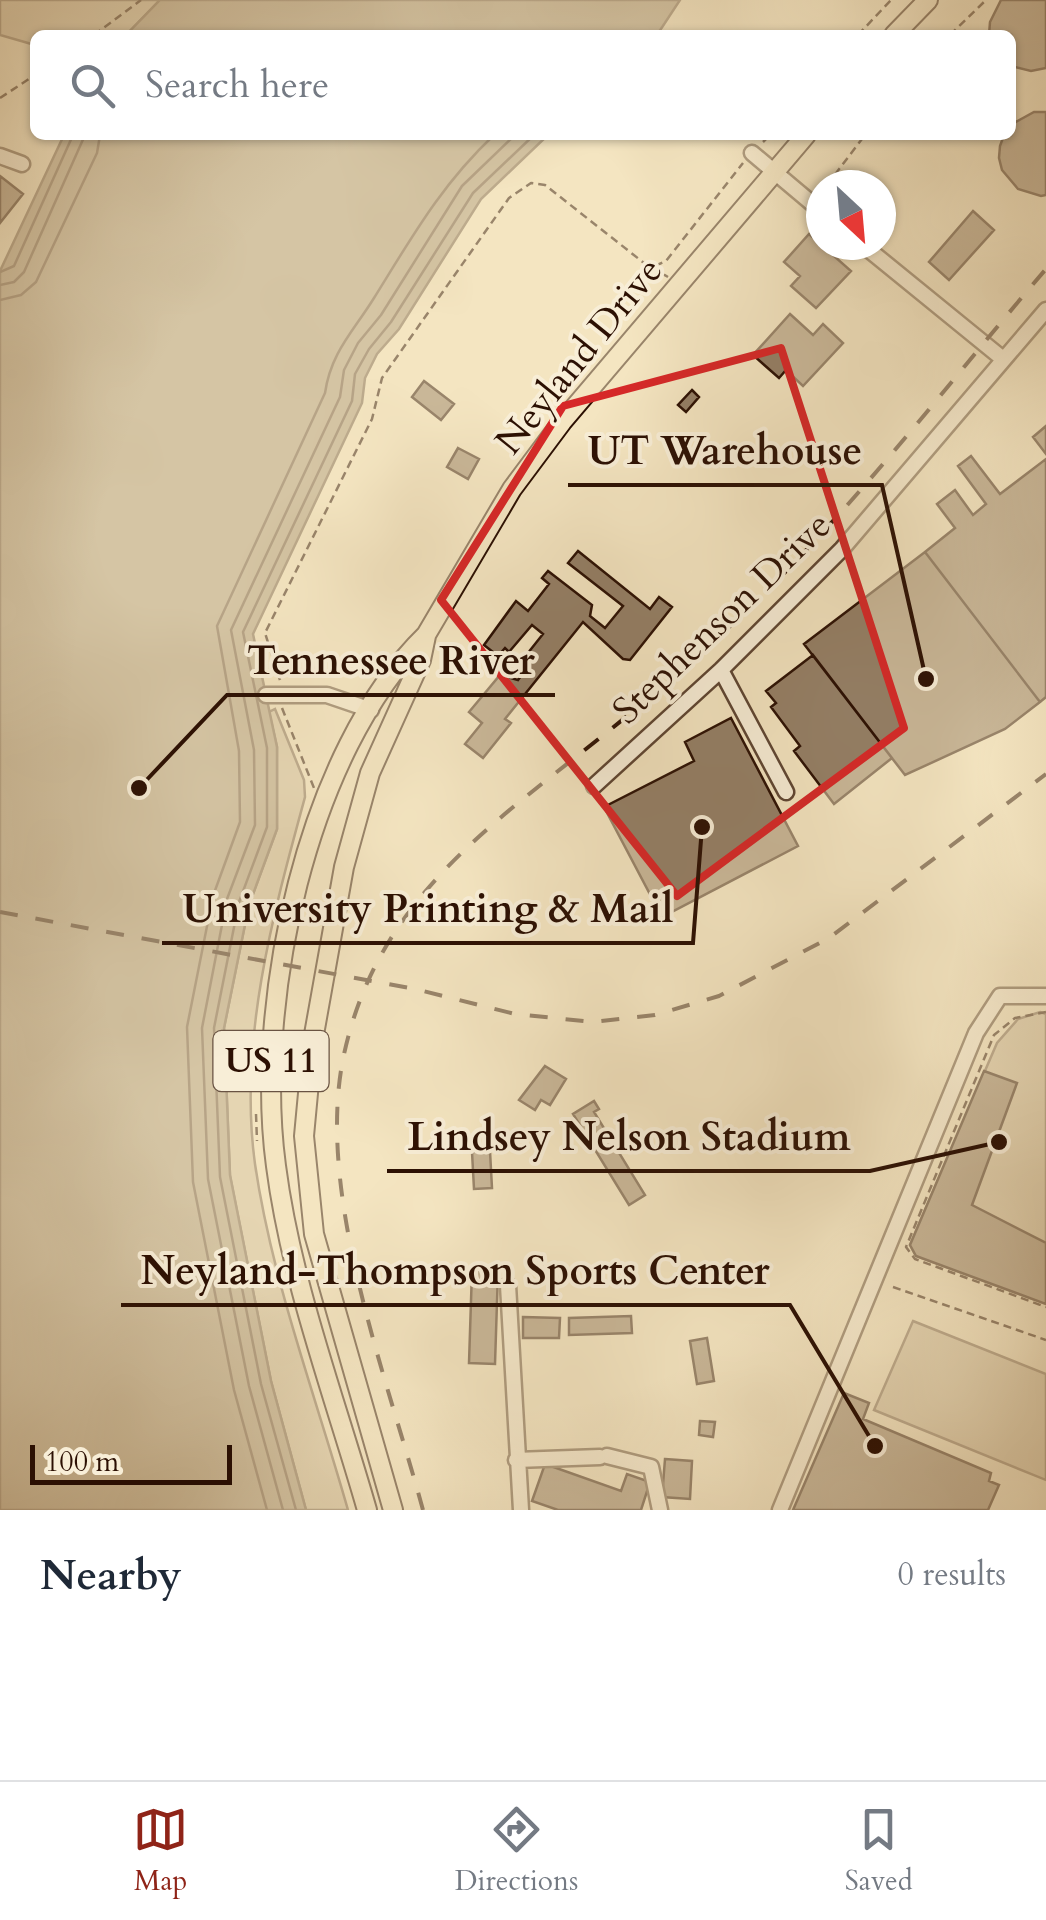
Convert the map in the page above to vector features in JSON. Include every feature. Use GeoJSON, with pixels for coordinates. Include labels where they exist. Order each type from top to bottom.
{"type":"FeatureCollection","features":[{"type":"Feature","properties":{"kind":"main road"},"geometry":{"type":"LineString","coordinates":[[899,30],[928,0]]}},
{"type":"Feature","properties":{"kind":"main road","name":"Neyland Drive"},"geometry":{"type":"LineString","coordinates":[[367,1510],[284,1212],[269,1102],[274,1016],[295,897],[334,774],[409,652],[426,636],[512,488],[562,422],[802,140]]}},
{"type":"Feature","properties":{"kind":"main road","name":"Neyland Drive"},"geometry":{"type":"LineString","coordinates":[[393,1510],[314,1234],[304,1136],[311,1054],[344,866],[370,773],[421,660],[426,636]]}},
{"type":"Feature","properties":{"kind":"street"},"geometry":{"type":"LineString","coordinates":[[752,153],[806,198]]}},
{"type":"Feature","properties":{"kind":"street"},"geometry":{"type":"LineString","coordinates":[[0,156],[22,164]]}},
{"type":"Feature","properties":{"kind":"street"},"geometry":{"type":"LineString","coordinates":[[882,260],[1003,359]]}},
{"type":"Feature","properties":{"kind":"street","name":"Stephenson Drive"},"geometry":{"type":"LineString","coordinates":[[594,786],[721,670],[892,494],[1046,310]]}},
{"type":"Feature","properties":{"kind":"street"},"geometry":{"type":"LineString","coordinates":[[721,670],[786,792]]}},
{"type":"Feature","properties":{"kind":"street"},"geometry":{"type":"LineString","coordinates":[[266,694],[327,695],[371,710]]}},
{"type":"Feature","properties":{"kind":"street"},"geometry":{"type":"LineString","coordinates":[[780,1510],[976,1033],[1000,996],[1046,996]]}},
{"type":"Feature","properties":{"kind":"street"},"geometry":{"type":"LineString","coordinates":[[508,1285],[521,1510]]}},
{"type":"Feature","properties":{"kind":"street"},"geometry":{"type":"LineString","coordinates":[[516,1460],[604,1457],[651,1468],[660,1510]]}},
{"type":"Feature","properties":{"kind":"path"},"geometry":{"type":"LineString","coordinates":[[101,30],[141,0]]}},
{"type":"Feature","properties":{"kind":"path"},"geometry":{"type":"LineString","coordinates":[[863,30],[891,0]]}},
{"type":"Feature","properties":{"kind":"path"},"geometry":{"type":"LineString","coordinates":[[955,30],[986,0]]}},
{"type":"Feature","properties":{"kind":"path"},"geometry":{"type":"LineString","coordinates":[[0,98],[30,78]]}},
{"type":"Feature","properties":{"kind":"path"},"geometry":{"type":"LineString","coordinates":[[654,267],[666,260],[720,186],[765,140]]}},
{"type":"Feature","properties":{"kind":"path"},"geometry":{"type":"LineString","coordinates":[[838,170],[860,140]]}},
{"type":"Feature","properties":{"kind":"path"},"geometry":{"type":"LineString","coordinates":[[1046,1012],[1015,1018],[994,1035],[906,1247],[916,1259],[1046,1307]]}},
{"type":"Feature","properties":{"kind":"path"},"geometry":{"type":"LineString","coordinates":[[894,1287],[1046,1340]]}},
{"type":"Feature","properties":{"kind":"highlighted area"},"geometry":{"type":"Polygon","coordinates":[[[781,348],[904,728],[677,896],[441,600],[563,406],[781,348]]]}},
{"type":"Feature","properties":{"kind":"shaded area"},"geometry":{"type":"Polygon","coordinates":[[[0,0],[160,0],[131,30],[30,30],[30,44],[0,35],[0,0]]]}},
{"type":"Feature","properties":{"kind":"shaded area"},"geometry":{"type":"Polygon","coordinates":[[[275,709],[304,780],[305,797],[281,886],[255,1025],[251,1118],[255,1164],[283,1295],[348,1510],[306,1510],[271,1381],[230,1176],[224,1028],[249,905],[277,829],[277,747],[269,712],[275,709]]]}},
{"type":"Feature","properties":{"kind":"shaded area"},"geometry":{"type":"Polygon","coordinates":[[[1040,1012],[1046,1014],[1046,1304],[916,1256],[910,1245],[997,1043],[1018,1019],[1040,1012]]]}},
{"type":"Feature","properties":{"kind":"shaded area"},"geometry":{"type":"Polygon","coordinates":[[[913,1321],[1046,1374],[1046,1480],[874,1410],[913,1321]]]}},
{"type":"Feature","properties":{"kind":"water"},"geometry":{"type":"Polygon","coordinates":[[[160,0],[680,0],[660,30],[131,30],[160,0]]]}},
{"type":"Feature","properties":{"kind":"water"},"geometry":{"type":"Polygon","coordinates":[[[62,140],[543,140],[481,199],[399,329],[377,354],[365,378],[362,403],[253,634],[277,747],[277,829],[249,905],[224,1028],[230,1175],[271,1381],[306,1510],[0,1510],[0,271],[62,140]]]}},
{"type":"Feature","properties":{"kind":"building"},"geometry":{"type":"Polygon","coordinates":[[[1001,0],[1046,0],[1046,68],[1031,71],[1016,67],[1016,30],[989,30],[1001,0]]]}},
{"type":"Feature","properties":{"kind":"building"},"geometry":{"type":"Polygon","coordinates":[[[1034,112],[1046,112],[1046,195],[1018,189],[1002,170],[1000,146],[1002,140],[1016,140],[1016,122],[1034,112]]]}},
{"type":"Feature","properties":{"kind":"building"},"geometry":{"type":"Polygon","coordinates":[[[0,176],[23,194],[0,223],[0,176]]]}},
{"type":"Feature","properties":{"kind":"building"},"geometry":{"type":"Polygon","coordinates":[[[973,211],[994,230],[949,280],[929,262],[973,211]]]}},
{"type":"Feature","properties":{"kind":"building"},"geometry":{"type":"Polygon","coordinates":[[[806,237],[806,260],[839,260],[851,271],[816,308],[791,286],[800,276],[784,262],[806,237]]]}},
{"type":"Feature","properties":{"kind":"building"},"geometry":{"type":"Polygon","coordinates":[[[790,314],[813,335],[823,324],[843,343],[803,386],[786,370],[779,378],[753,355],[790,314]]]}},
{"type":"Feature","properties":{"kind":"building"},"geometry":{"type":"Polygon","coordinates":[[[424,381],[454,404],[441,420],[412,397],[424,381]]]}},
{"type":"Feature","properties":{"kind":"building"},"geometry":{"type":"Polygon","coordinates":[[[692,390],[699,397],[686,412],[678,405],[692,390]]]}},
{"type":"Feature","properties":{"kind":"building"},"geometry":{"type":"Polygon","coordinates":[[[1046,426],[1046,454],[1033,437],[1046,426]]]}},
{"type":"Feature","properties":{"kind":"building"},"geometry":{"type":"Polygon","coordinates":[[[458,448],[479,459],[468,479],[447,467],[458,448]]]}},
{"type":"Feature","properties":{"kind":"building"},"geometry":{"type":"Polygon","coordinates":[[[971,456],[1000,494],[1046,459],[1046,697],[1040,702],[925,552],[955,528],[937,504],[955,490],[973,515],[986,504],[958,466],[971,456]]]}},
{"type":"Feature","properties":{"kind":"building"},"geometry":{"type":"Polygon","coordinates":[[[578,551],[650,609],[659,597],[672,607],[630,660],[623,659],[583,622],[505,719],[511,723],[483,758],[465,744],[482,723],[469,712],[500,675],[518,680],[523,673],[516,668],[543,634],[532,625],[509,652],[505,648],[498,656],[484,645],[516,601],[528,611],[549,584],[542,578],[548,571],[592,605],[590,616],[605,628],[623,606],[568,563],[578,551]]]}},
{"type":"Feature","properties":{"kind":"building"},"geometry":{"type":"Polygon","coordinates":[[[925,552],[1040,702],[1005,729],[905,775],[804,644],[925,552]]]}},
{"type":"Feature","properties":{"kind":"building"},"geometry":{"type":"Polygon","coordinates":[[[813,655],[892,758],[834,804],[794,751],[800,746],[771,707],[776,703],[766,691],[813,655]]]}},
{"type":"Feature","properties":{"kind":"building"},"geometry":{"type":"Polygon","coordinates":[[[731,718],[798,846],[662,917],[604,807],[694,761],[685,742],[731,718]]]}},
{"type":"Feature","properties":{"kind":"building"},"geometry":{"type":"Polygon","coordinates":[[[545,1066],[566,1079],[550,1105],[541,1100],[535,1110],[519,1100],[545,1066]]]}},
{"type":"Feature","properties":{"kind":"building"},"geometry":{"type":"Polygon","coordinates":[[[984,1071],[1017,1083],[972,1205],[1046,1243],[1046,1304],[916,1256],[910,1245],[984,1071]]]}},
{"type":"Feature","properties":{"kind":"building"},"geometry":{"type":"Polygon","coordinates":[[[594,1101],[599,1109],[594,1112],[645,1195],[629,1205],[573,1114],[594,1101]]]}},
{"type":"Feature","properties":{"kind":"building"},"geometry":{"type":"Polygon","coordinates":[[[490,1151],[492,1188],[474,1189],[472,1152],[490,1151]]]}},
{"type":"Feature","properties":{"kind":"building"},"geometry":{"type":"Polygon","coordinates":[[[472,1270],[498,1271],[495,1364],[469,1363],[472,1270]]]}},
{"type":"Feature","properties":{"kind":"building"},"geometry":{"type":"Polygon","coordinates":[[[631,1316],[632,1333],[569,1335],[569,1318],[631,1316]]]}},
{"type":"Feature","properties":{"kind":"building"},"geometry":{"type":"Polygon","coordinates":[[[523,1317],[560,1318],[559,1338],[523,1338],[523,1317]]]}},
{"type":"Feature","properties":{"kind":"building"},"geometry":{"type":"Polygon","coordinates":[[[707,1338],[714,1381],[697,1384],[690,1341],[707,1338]]]}},
{"type":"Feature","properties":{"kind":"building"},"geometry":{"type":"Polygon","coordinates":[[[844,1393],[869,1403],[863,1419],[991,1473],[989,1481],[999,1485],[988,1510],[793,1510],[844,1393]]]}},
{"type":"Feature","properties":{"kind":"building"},"geometry":{"type":"Polygon","coordinates":[[[700,1421],[715,1422],[713,1437],[699,1435],[700,1421]]]}},
{"type":"Feature","properties":{"kind":"building"},"geometry":{"type":"Polygon","coordinates":[[[665,1459],[692,1461],[690,1499],[662,1497],[665,1459]]]}},
{"type":"Feature","properties":{"kind":"building"},"geometry":{"type":"Polygon","coordinates":[[[545,1464],[621,1491],[627,1474],[650,1482],[641,1510],[558,1510],[532,1501],[545,1464]]]}},
{"type":"Feature","properties":{"kind":"railway"},"geometry":{"type":"LineString","coordinates":[[423,1510],[359,1286],[339,1169],[337,1112],[343,1059],[359,1004],[381,956],[408,913],[477,838],[678,673],[791,566],[1046,269]]}},
{"type":"Feature","properties":{"kind":"railway"},"geometry":{"type":"LineString","coordinates":[[0,912],[415,989],[515,1014],[593,1022],[655,1015],[719,996],[829,938],[1046,774]]}},
{"type":"Feature","properties":{"kind":"place","name":"UT Warehouse"},"geometry":{"type":"Point","coordinates":[926,679]}},
{"type":"Feature","properties":{"kind":"place","name":"Tennessee River"},"geometry":{"type":"Point","coordinates":[139,788]}},
{"type":"Feature","properties":{"kind":"place","name":"University Printing & Mail"},"geometry":{"type":"Point","coordinates":[702,827]}},
{"type":"Feature","properties":{"kind":"place","name":"Lindsey Nelson Stadium"},"geometry":{"type":"Point","coordinates":[999,1142]}},
{"type":"Feature","properties":{"kind":"place","name":"Neyland-Thompson Sports Center"},"geometry":{"type":"Point","coordinates":[875,1446]}}]}
